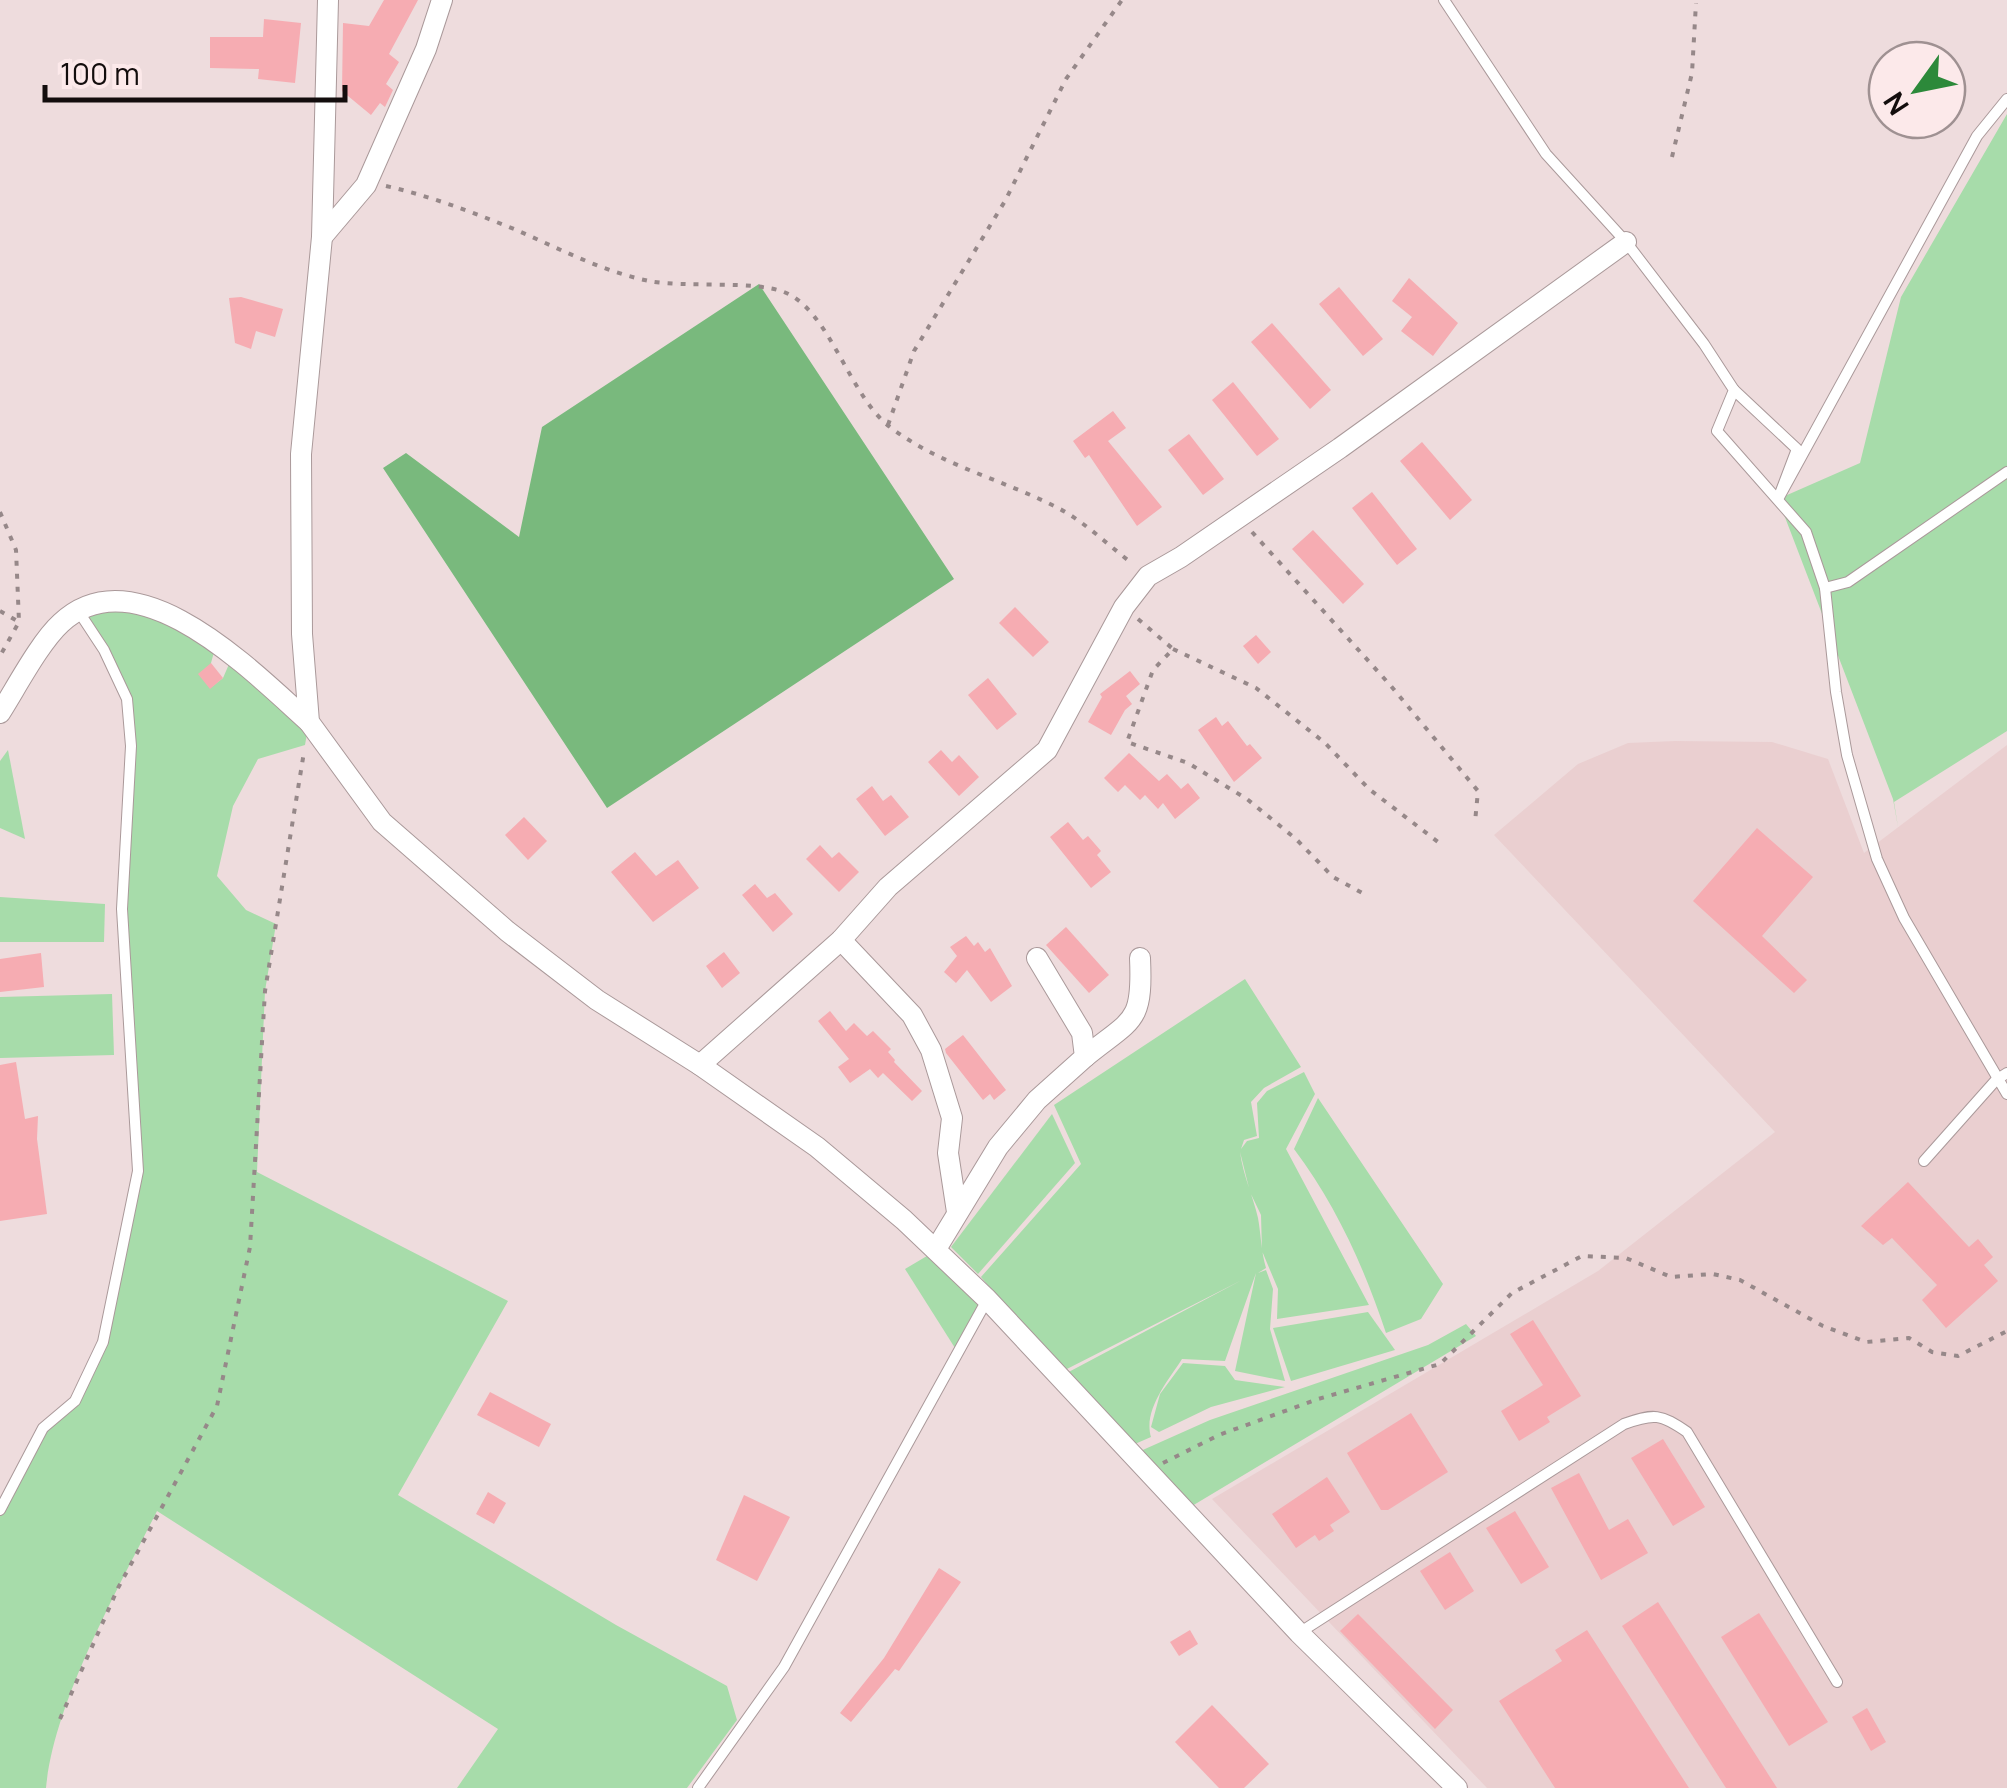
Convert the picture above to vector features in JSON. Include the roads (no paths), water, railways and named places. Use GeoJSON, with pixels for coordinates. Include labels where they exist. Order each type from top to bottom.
{"type":"FeatureCollection","features":[{"type":"Feature","properties":{"kind":"street"},"geometry":{"type":"LineString","coordinates":[[308,722],[302,634],[301,454],[322,237],[328,0]]}},
{"type":"Feature","properties":{"kind":"street"},"geometry":{"type":"LineString","coordinates":[[322,237],[366,185],[426,49],[442,0]]}},
{"type":"Feature","properties":{"kind":"street"},"geometry":{"type":"LineString","coordinates":[[700,1065],[840,940],[888,887],[1046,750],[1124,607],[1148,576],[1238,517],[1626,242]]}},
{"type":"Feature","properties":{"kind":"street"},"geometry":{"type":"LineString","coordinates":[[0,712],[60,623],[96,601],[124,601],[152,609],[217,641],[308,722],[382,822],[507,930],[597,1000],[700,1065],[817,1148],[936,1250],[988,1299],[1298,1633],[1458,1788]]}},
{"type":"Feature","properties":{"kind":"street"},"geometry":{"type":"LineString","coordinates":[[840,940],[912,1015],[931,1050],[952,1118],[948,1153],[957,1212]]}},
{"type":"Feature","properties":{"kind":"street"},"geometry":{"type":"LineString","coordinates":[[1037,958],[1082,1032],[1086,1057]]}},
{"type":"Feature","properties":{"kind":"street"},"geometry":{"type":"LineString","coordinates":[[936,1250],[1008,1136],[1037,1100],[1130,1024],[1140,1006],[1140,958]]}},
{"type":"Feature","properties":{"kind":"lane"},"geometry":{"type":"LineString","coordinates":[[1444,0],[1546,154],[1626,242],[1734,390],[1797,449],[1778,499]]}},
{"type":"Feature","properties":{"kind":"lane"},"geometry":{"type":"LineString","coordinates":[[1778,499],[1977,136],[2007,99]]}},
{"type":"Feature","properties":{"kind":"lane"},"geometry":{"type":"LineString","coordinates":[[1734,390],[1718,432],[1806,532],[1825,588],[1836,692],[1848,754],[1877,858],[1904,918],[2002,1077],[2007,1094]]}},
{"type":"Feature","properties":{"kind":"lane"},"geometry":{"type":"LineString","coordinates":[[1825,588],[1848,582],[2007,472]]}},
{"type":"Feature","properties":{"kind":"lane"},"geometry":{"type":"LineString","coordinates":[[0,1510],[43,1428],[75,1401],[102,1342],[138,1171],[122,909],[131,746],[127,700],[104,650],[79,612]]}},
{"type":"Feature","properties":{"kind":"lane"},"geometry":{"type":"LineString","coordinates":[[1924,1161],[2002,1077]]}},
{"type":"Feature","properties":{"kind":"lane"},"geometry":{"type":"LineString","coordinates":[[698,1788],[784,1667],[988,1299]]}},
{"type":"Feature","properties":{"kind":"lane"},"geometry":{"type":"LineString","coordinates":[[1298,1633],[1624,1424],[1646,1416],[1665,1416],[1687,1432],[1837,1682]]}}]}
